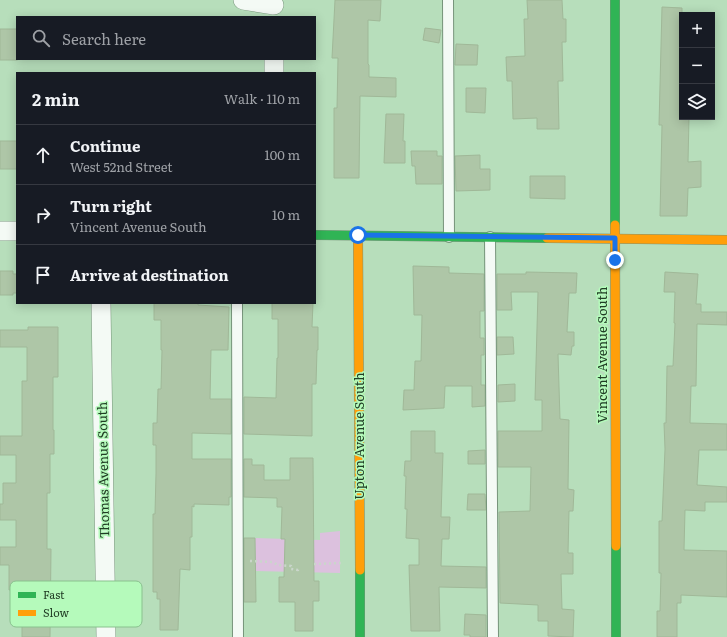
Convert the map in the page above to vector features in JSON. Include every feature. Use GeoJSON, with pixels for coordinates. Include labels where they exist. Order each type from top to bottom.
{"type":"FeatureCollection","features":[{"type":"Feature","properties":{"kind":"street"},"geometry":{"type":"LineString","coordinates":[[243,0],[274,7]]}},
{"type":"Feature","properties":{"kind":"street","name":"Vincent Avenue South"},"geometry":{"type":"LineString","coordinates":[[615,0],[616,637]]}},
{"type":"Feature","properties":{"kind":"street"},"geometry":{"type":"LineString","coordinates":[[274,60],[274,72]]}},
{"type":"Feature","properties":{"kind":"street"},"geometry":{"type":"LineString","coordinates":[[0,231],[16,231]]}},
{"type":"Feature","properties":{"kind":"street"},"geometry":{"type":"LineString","coordinates":[[316,235],[727,240]]}},
{"type":"Feature","properties":{"kind":"street","name":"Upton Avenue South"},"geometry":{"type":"LineString","coordinates":[[358,235],[360,637]]}},
{"type":"Feature","properties":{"kind":"street","name":"Thomas Avenue South"},"geometry":{"type":"LineString","coordinates":[[101,304],[105,581]]}},
{"type":"Feature","properties":{"kind":"street","name":"Thomas Avenue South"},"geometry":{"type":"LineString","coordinates":[[106,627],[106,637]]}},
{"type":"Feature","properties":{"kind":"lane"},"geometry":{"type":"LineString","coordinates":[[448,0],[449,236]]}},
{"type":"Feature","properties":{"kind":"lane"},"geometry":{"type":"LineString","coordinates":[[490,237],[493,637]]}},
{"type":"Feature","properties":{"kind":"lane"},"geometry":{"type":"LineString","coordinates":[[237,304],[238,637]]}},
{"type":"Feature","properties":{"kind":"path"},"geometry":{"type":"LineString","coordinates":[[238,561],[272,562],[278,566],[291,566],[291,569],[298,570],[298,568]]}},
{"type":"Feature","properties":{"kind":"path"},"geometry":{"type":"LineString","coordinates":[[314,564],[341,563]]}},
{"type":"Feature","properties":{"kind":"shaded area"},"geometry":{"type":"Polygon","coordinates":[[[340,531],[340,573],[255,571],[255,538],[320,540],[320,533],[340,531]]]}},
{"type":"Feature","properties":{"kind":"building"},"geometry":{"type":"Polygon","coordinates":[[[335,0],[381,0],[380,21],[368,20],[369,77],[396,78],[396,97],[360,96],[359,178],[334,178],[334,108],[337,108],[338,58],[332,58],[335,0]]]}},
{"type":"Feature","properties":{"kind":"building"},"geometry":{"type":"Polygon","coordinates":[[[527,0],[562,0],[563,19],[566,19],[566,42],[562,42],[563,81],[558,81],[559,129],[537,129],[537,118],[513,119],[512,81],[507,81],[506,57],[525,56],[524,19],[528,19],[527,0]]]}},
{"type":"Feature","properties":{"kind":"building"},"geometry":{"type":"Polygon","coordinates":[[[662,7],[682,8],[682,12],[679,12],[679,120],[689,120],[688,162],[701,161],[701,187],[688,188],[687,216],[660,216],[662,125],[659,125],[662,7]]]}},
{"type":"Feature","properties":{"kind":"building"},"geometry":{"type":"Polygon","coordinates":[[[425,28],[441,30],[439,43],[423,40],[425,28]]]}},
{"type":"Feature","properties":{"kind":"building"},"geometry":{"type":"Polygon","coordinates":[[[0,29],[16,29],[16,60],[0,60],[0,29]]]}},
{"type":"Feature","properties":{"kind":"building"},"geometry":{"type":"Polygon","coordinates":[[[456,44],[478,45],[477,65],[455,65],[456,44]]]}},
{"type":"Feature","properties":{"kind":"building"},"geometry":{"type":"Polygon","coordinates":[[[466,88],[486,88],[485,113],[466,112],[466,88]]]}},
{"type":"Feature","properties":{"kind":"building"},"geometry":{"type":"Polygon","coordinates":[[[386,114],[404,114],[403,141],[405,141],[405,163],[384,163],[386,114]]]}},
{"type":"Feature","properties":{"kind":"building"},"geometry":{"type":"Polygon","coordinates":[[[0,141],[16,141],[16,169],[0,169],[0,141]]]}},
{"type":"Feature","properties":{"kind":"building"},"geometry":{"type":"Polygon","coordinates":[[[411,151],[437,151],[437,156],[442,156],[442,184],[416,184],[415,166],[412,166],[411,151]]]}},
{"type":"Feature","properties":{"kind":"building"},"geometry":{"type":"Polygon","coordinates":[[[480,155],[480,169],[490,169],[490,190],[456,191],[455,156],[480,155]]]}},
{"type":"Feature","properties":{"kind":"building"},"geometry":{"type":"Polygon","coordinates":[[[530,176],[565,176],[565,199],[530,198],[530,176]]]}},
{"type":"Feature","properties":{"kind":"building"},"geometry":{"type":"Polygon","coordinates":[[[413,266],[449,267],[449,273],[484,274],[484,311],[480,311],[480,338],[484,338],[484,355],[481,355],[481,385],[485,385],[485,406],[472,407],[472,386],[445,386],[444,408],[403,410],[404,390],[414,390],[415,361],[421,361],[422,315],[414,315],[413,266]]]}},
{"type":"Feature","properties":{"kind":"building"},"geometry":{"type":"Polygon","coordinates":[[[0,271],[13,271],[13,274],[16,274],[16,293],[13,293],[13,295],[0,295],[0,271]]]}},
{"type":"Feature","properties":{"kind":"building"},"geometry":{"type":"Polygon","coordinates":[[[526,272],[577,273],[576,293],[569,293],[567,332],[574,332],[574,346],[572,346],[571,355],[558,354],[560,419],[569,420],[568,489],[574,490],[573,511],[569,511],[568,553],[573,553],[573,574],[561,574],[562,609],[574,610],[573,637],[548,636],[548,621],[538,621],[538,605],[500,603],[499,512],[530,511],[531,467],[498,467],[498,431],[542,431],[542,400],[535,400],[538,292],[511,292],[512,310],[497,310],[497,274],[526,274],[526,272]]]}},
{"type":"Feature","properties":{"kind":"building"},"geometry":{"type":"Polygon","coordinates":[[[665,272],[698,274],[696,304],[701,304],[701,312],[727,312],[727,325],[697,324],[696,386],[691,386],[690,423],[727,424],[727,450],[699,450],[697,485],[727,487],[727,502],[705,502],[705,511],[685,510],[684,550],[727,551],[727,597],[681,595],[681,603],[677,603],[677,637],[657,637],[657,611],[660,611],[661,573],[659,573],[659,521],[662,521],[667,366],[673,366],[675,323],[675,292],[664,292],[665,272]]]}},
{"type":"Feature","properties":{"kind":"building"},"geometry":{"type":"Polygon","coordinates":[[[154,304],[198,304],[229,307],[228,350],[211,350],[210,399],[231,399],[231,434],[192,433],[192,459],[231,459],[231,497],[229,497],[229,505],[194,504],[194,507],[192,506],[190,570],[180,569],[178,630],[160,630],[160,599],[157,599],[157,592],[153,592],[153,514],[155,514],[156,445],[153,445],[153,423],[157,423],[158,389],[161,389],[162,350],[161,320],[154,320],[154,304]]]}},
{"type":"Feature","properties":{"kind":"building"},"geometry":{"type":"Polygon","coordinates":[[[272,304],[313,304],[312,327],[318,327],[318,350],[316,384],[312,384],[312,436],[244,434],[244,397],[276,398],[278,319],[272,319],[272,304]]]}},
{"type":"Feature","properties":{"kind":"building"},"geometry":{"type":"Polygon","coordinates":[[[28,327],[58,327],[58,377],[53,377],[54,454],[50,454],[50,493],[47,493],[47,549],[51,549],[51,581],[10,581],[9,590],[9,565],[0,565],[0,547],[16,547],[16,520],[0,520],[0,504],[3,504],[3,483],[16,483],[16,455],[0,455],[0,436],[22,436],[22,381],[27,381],[27,347],[0,347],[0,330],[28,330],[28,327]]]}},
{"type":"Feature","properties":{"kind":"building"},"geometry":{"type":"Polygon","coordinates":[[[497,337],[513,337],[514,354],[497,355],[497,337]]]}},
{"type":"Feature","properties":{"kind":"building"},"geometry":{"type":"Polygon","coordinates":[[[515,384],[515,401],[498,402],[498,385],[515,384]]]}},
{"type":"Feature","properties":{"kind":"building"},"geometry":{"type":"Polygon","coordinates":[[[411,431],[435,431],[435,453],[443,453],[441,517],[450,517],[449,539],[442,539],[441,566],[486,567],[486,588],[439,587],[440,631],[411,631],[409,565],[419,565],[419,539],[406,538],[406,476],[404,476],[405,461],[411,461],[411,431]]]}},
{"type":"Feature","properties":{"kind":"building"},"geometry":{"type":"Polygon","coordinates":[[[485,450],[485,464],[468,464],[468,451],[485,450]]]}},
{"type":"Feature","properties":{"kind":"building"},"geometry":{"type":"Polygon","coordinates":[[[290,458],[313,458],[314,581],[319,581],[319,601],[313,601],[313,631],[295,631],[295,602],[279,602],[279,577],[284,577],[285,539],[281,539],[282,507],[277,507],[277,498],[244,497],[244,459],[252,459],[252,465],[264,465],[264,480],[290,480],[290,458]]]}},
{"type":"Feature","properties":{"kind":"building"},"geometry":{"type":"Polygon","coordinates":[[[468,494],[485,494],[486,510],[467,510],[468,494]]]}},
{"type":"Feature","properties":{"kind":"building"},"geometry":{"type":"Polygon","coordinates":[[[244,538],[255,538],[256,602],[244,602],[244,538]]]}},
{"type":"Feature","properties":{"kind":"building"},"geometry":{"type":"Polygon","coordinates":[[[465,614],[486,615],[486,637],[470,637],[470,635],[464,635],[465,614]]]}},
{"type":"Feature","properties":{"kind":"building"},"geometry":{"type":"Polygon","coordinates":[[[22,627],[50,627],[50,637],[22,637],[22,627]]]}},
{"type":"Feature","properties":{"kind":"traffic: fast"},"geometry":{"type":"LineString","coordinates":[[615,0],[615,225]]}},
{"type":"Feature","properties":{"kind":"traffic: fast"},"geometry":{"type":"LineString","coordinates":[[316,235],[547,238]]}},
{"type":"Feature","properties":{"kind":"traffic: fast"},"geometry":{"type":"LineString","coordinates":[[616,546],[616,637]]}},
{"type":"Feature","properties":{"kind":"traffic: fast"},"geometry":{"type":"LineString","coordinates":[[360,570],[360,637]]}},
{"type":"Feature","properties":{"kind":"traffic: slow"},"geometry":{"type":"LineString","coordinates":[[615,225],[616,546]]}},
{"type":"Feature","properties":{"kind":"traffic: slow"},"geometry":{"type":"LineString","coordinates":[[358,235],[360,570]]}},
{"type":"Feature","properties":{"kind":"traffic: slow"},"geometry":{"type":"LineString","coordinates":[[547,238],[727,240]]}},
{"type":"Feature","properties":{"kind":"route"},"geometry":{"type":"LineString","coordinates":[[358,235],[615,238],[615,260]]}}]}
